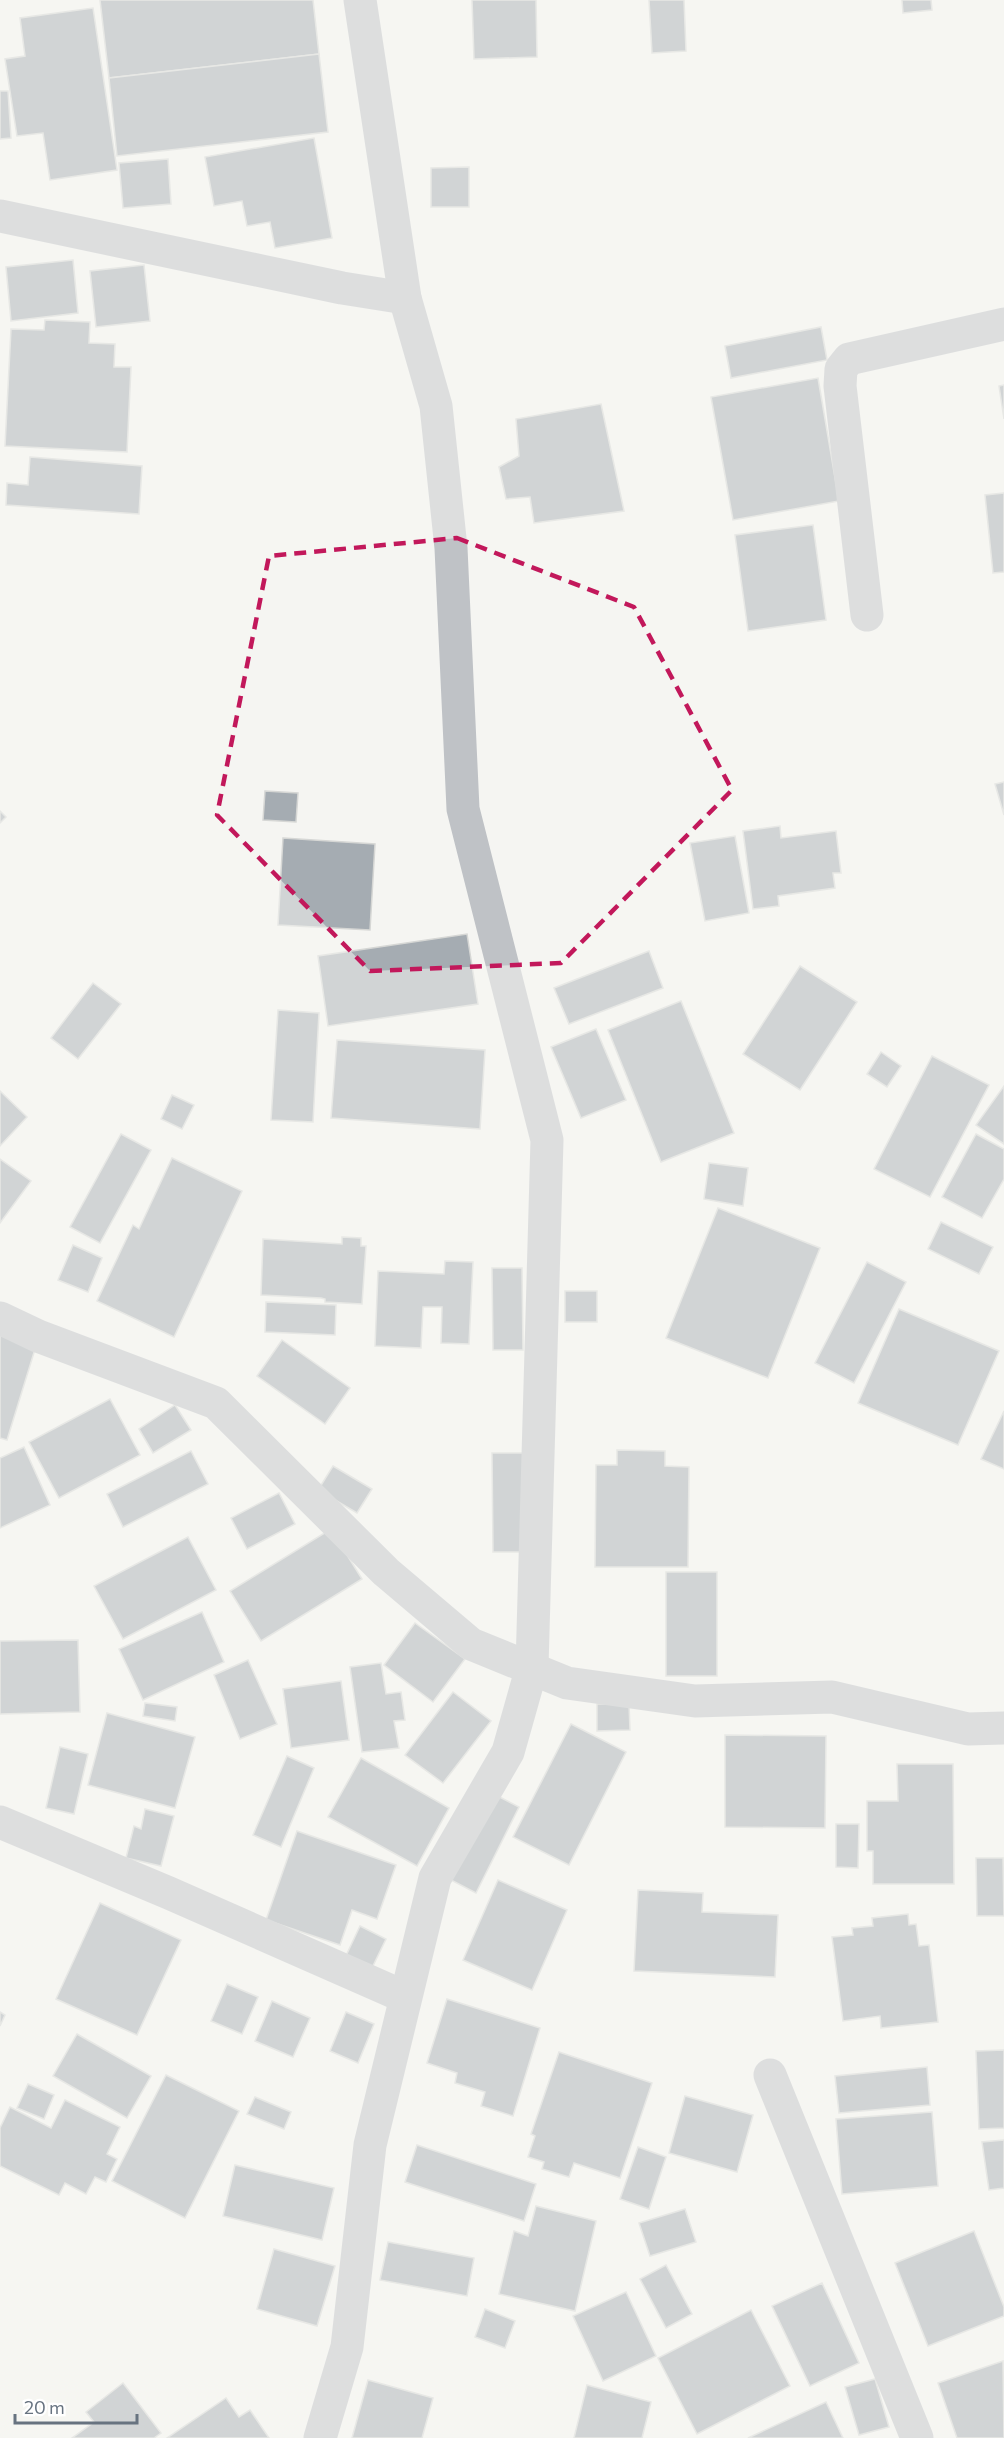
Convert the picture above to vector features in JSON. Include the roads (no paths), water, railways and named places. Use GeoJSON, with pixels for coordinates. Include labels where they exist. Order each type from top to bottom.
{"type":"FeatureCollection","features":[{"type":"Feature","properties":{"kind":"street"},"geometry":{"type":"LineString","coordinates":[[320,2438],[347,2347],[370,2145],[435,1878],[508,1752],[532,1667],[546,1140],[463,809],[451,548],[436,406],[405,298],[360,0]]}},
{"type":"Feature","properties":{"kind":"street"},"geometry":{"type":"LineString","coordinates":[[0,216],[342,288],[405,298]]}},
{"type":"Feature","properties":{"kind":"street"},"geometry":{"type":"LineString","coordinates":[[867,615],[840,386],[841,369],[849,358],[1004,324]]}},
{"type":"Feature","properties":{"kind":"street"},"geometry":{"type":"LineString","coordinates":[[0,1318],[38,1336],[216,1403],[386,1572],[471,1644],[567,1683],[695,1701],[832,1697],[968,1729],[1004,1728]]}},
{"type":"Feature","properties":{"kind":"street"},"geometry":{"type":"LineString","coordinates":[[0,1822],[170,1893],[405,1997]]}},
{"type":"Feature","properties":{"kind":"street"},"geometry":{"type":"LineString","coordinates":[[770,2075],[917,2438]]}}]}
